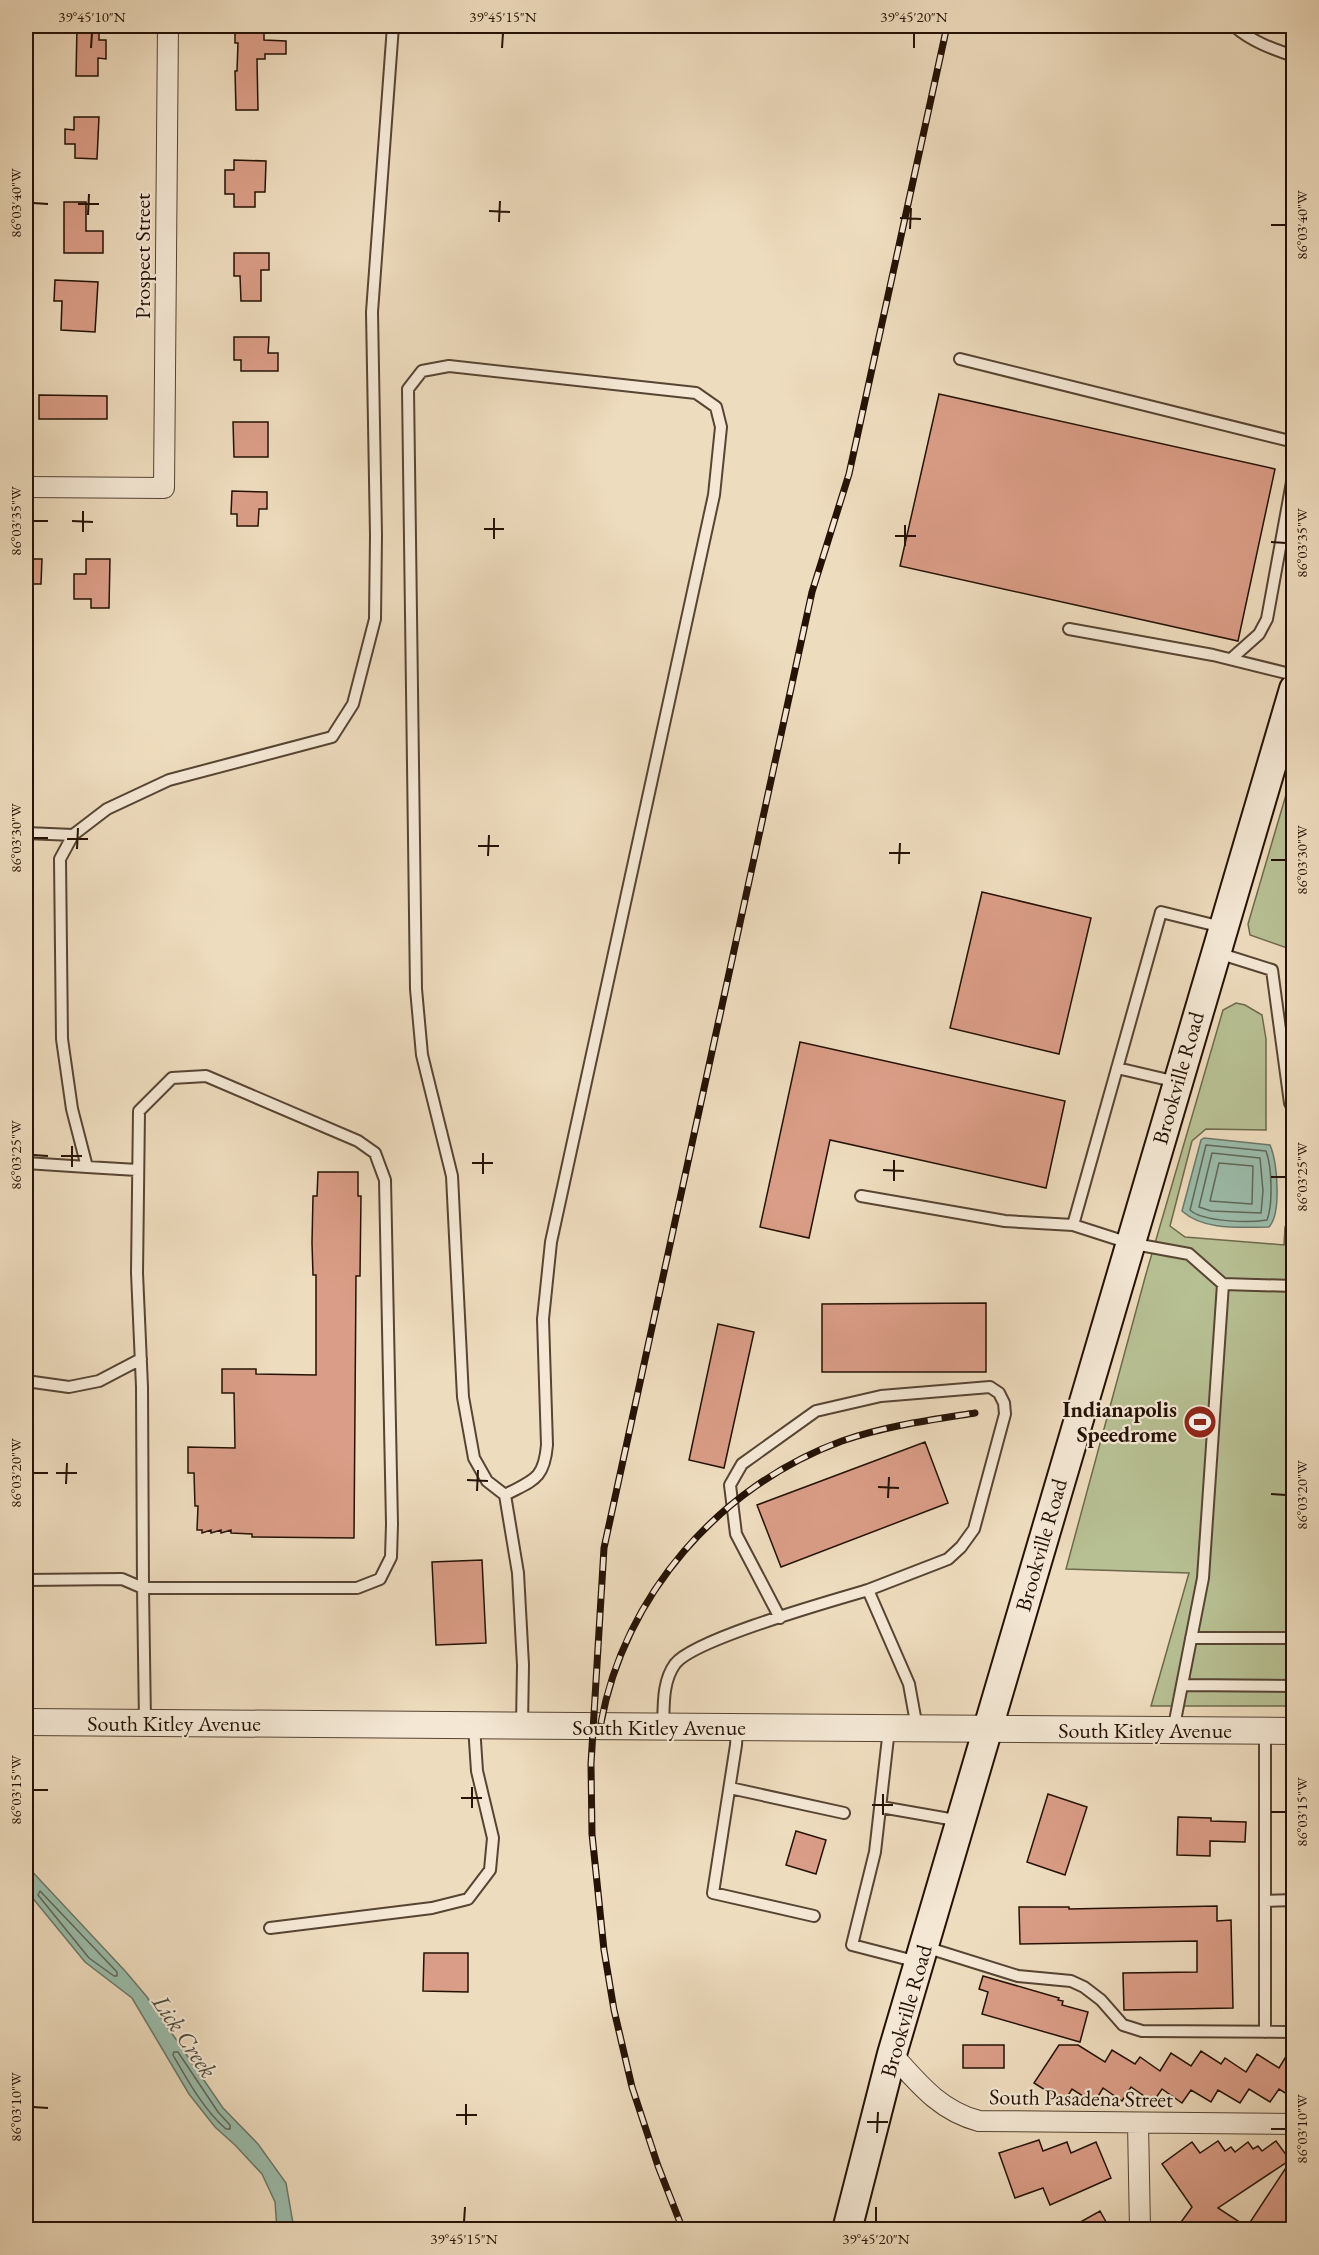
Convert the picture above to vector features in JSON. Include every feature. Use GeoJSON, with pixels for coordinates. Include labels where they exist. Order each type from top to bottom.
{"type":"FeatureCollection","features":[{"type":"Feature","properties":{"kind":"main road","name":"Brookville Road"},"geometry":{"type":"LineString","coordinates":[[847,2229],[892,2054],[1219,940],[1286,742],[1291,706]]}},
{"type":"Feature","properties":{"kind":"street","name":"Prospect Street"},"geometry":{"type":"LineString","coordinates":[[26,487],[164,488],[168,26]]}},
{"type":"Feature","properties":{"kind":"street","name":"South Kitley Avenue"},"geometry":{"type":"LineString","coordinates":[[26,1722],[1293,1731]]}},
{"type":"Feature","properties":{"kind":"street","name":"South Pasadena Street"},"geometry":{"type":"LineString","coordinates":[[892,2054],[936,2100],[960,2115],[986,2122],[1293,2124]]}},
{"type":"Feature","properties":{"kind":"street"},"geometry":{"type":"LineString","coordinates":[[1138,2123],[1140,2229]]}},
{"type":"Feature","properties":{"kind":"lane"},"geometry":{"type":"LineString","coordinates":[[87,1167],[72,1109],[61,1033],[60,859],[73,835],[107,809],[169,780],[332,737],[353,704],[375,619],[376,535],[372,312],[393,26]]}},
{"type":"Feature","properties":{"kind":"lane"},"geometry":{"type":"LineString","coordinates":[[1234,26],[1244,35],[1272,49],[1293,56]]}},
{"type":"Feature","properties":{"kind":"lane"},"geometry":{"type":"LineString","coordinates":[[960,359],[1293,442]]}},
{"type":"Feature","properties":{"kind":"lane"},"geometry":{"type":"LineString","coordinates":[[505,1495],[537,1478],[546,1462],[543,1319],[551,1242],[714,495],[722,427],[716,407],[696,393],[449,366],[422,370],[408,389],[416,989],[422,1055],[452,1176],[463,1397],[474,1458],[487,1481],[505,1495],[518,1573],[523,1665],[522,1726]]}},
{"type":"Feature","properties":{"kind":"lane"},"geometry":{"type":"LineString","coordinates":[[1231,659],[1259,634],[1267,619],[1293,471]]}},
{"type":"Feature","properties":{"kind":"lane"},"geometry":{"type":"LineString","coordinates":[[1069,629],[1231,659],[1293,675]]}},
{"type":"Feature","properties":{"kind":"lane"},"geometry":{"type":"LineString","coordinates":[[26,833],[73,835]]}},
{"type":"Feature","properties":{"kind":"lane"},"geometry":{"type":"LineString","coordinates":[[1072,1225],[1161,912],[1219,940],[1272,970],[1290,1103],[1293,1110]]}},
{"type":"Feature","properties":{"kind":"lane"},"geometry":{"type":"LineString","coordinates":[[1117,1068],[1177,1082]]}},
{"type":"Feature","properties":{"kind":"lane"},"geometry":{"type":"LineString","coordinates":[[26,1580],[122,1579],[143,1588],[357,1588],[380,1579],[391,1557],[392,1524],[385,1180],[375,1153],[358,1142],[206,1076],[172,1078],[139,1111],[136,1273],[141,1359],[143,1588],[145,1723]]}},
{"type":"Feature","properties":{"kind":"lane"},"geometry":{"type":"LineString","coordinates":[[26,1164],[137,1170]]}},
{"type":"Feature","properties":{"kind":"lane"},"geometry":{"type":"LineString","coordinates":[[861,1196],[1005,1221],[1072,1225],[1129,1243],[1189,1254],[1223,1284],[1293,1286]]}},
{"type":"Feature","properties":{"kind":"lane"},"geometry":{"type":"LineString","coordinates":[[1173,1731],[1203,1578],[1223,1284]]}},
{"type":"Feature","properties":{"kind":"lane"},"geometry":{"type":"LineString","coordinates":[[26,1380],[69,1387],[99,1381],[141,1359]]}},
{"type":"Feature","properties":{"kind":"lane"},"geometry":{"type":"LineString","coordinates":[[663,1727],[666,1684],[676,1663],[701,1646],[867,1590],[948,1559],[961,1547],[974,1528],[1005,1414],[1004,1403],[999,1394],[990,1387],[881,1396],[816,1411],[742,1464],[730,1485],[736,1534],[780,1618]]}},
{"type":"Feature","properties":{"kind":"lane"},"geometry":{"type":"LineString","coordinates":[[867,1590],[909,1684],[918,1729]]}},
{"type":"Feature","properties":{"kind":"lane"},"geometry":{"type":"LineString","coordinates":[[1191,1638],[1293,1638]]}},
{"type":"Feature","properties":{"kind":"lane"},"geometry":{"type":"LineString","coordinates":[[1182,1685],[1293,1686]]}},
{"type":"Feature","properties":{"kind":"lane"},"geometry":{"type":"LineString","coordinates":[[270,1928],[432,1908],[468,1899],[490,1870],[494,1838],[477,1772],[474,1725]]}},
{"type":"Feature","properties":{"kind":"lane"},"geometry":{"type":"LineString","coordinates":[[737,1727],[730,1788],[713,1893],[814,1916]]}},
{"type":"Feature","properties":{"kind":"lane"},"geometry":{"type":"LineString","coordinates":[[889,1728],[875,1852],[852,1945],[922,1955],[1018,1976],[1071,1981],[1084,1987],[1101,2000],[1123,2025],[1142,2031],[1293,2032]]}},
{"type":"Feature","properties":{"kind":"lane"},"geometry":{"type":"LineString","coordinates":[[1265,1731],[1265,2032]]}},
{"type":"Feature","properties":{"kind":"lane"},"geometry":{"type":"LineString","coordinates":[[730,1788],[844,1813]]}},
{"type":"Feature","properties":{"kind":"lane"},"geometry":{"type":"LineString","coordinates":[[881,1807],[961,1821]]}},
{"type":"Feature","properties":{"kind":"lane"},"geometry":{"type":"LineString","coordinates":[[1265,1901],[1293,1900]]}},
{"type":"Feature","properties":{"kind":"shaded area"},"geometry":{"type":"Polygon","coordinates":[[[1293,771],[1294,950],[1250,935],[1248,924],[1293,771]]]}},
{"type":"Feature","properties":{"kind":"shaded area","name":"Indianapolis Speedrome"},"geometry":{"type":"Polygon","coordinates":[[[1236,1003],[1245,1005],[1262,1015],[1266,1039],[1266,1130],[1206,1129],[1192,1141],[1170,1226],[1185,1237],[1284,1245],[1285,1227],[1293,1227],[1293,1706],[1151,1706],[1189,1573],[1066,1569],[1146,1274],[1223,1010],[1236,1003]]]}},
{"type":"Feature","properties":{"kind":"water"},"geometry":{"type":"Polygon","coordinates":[[[1204,1138],[1270,1145],[1275,1163],[1277,1199],[1276,1211],[1269,1227],[1212,1225],[1201,1222],[1182,1211],[1201,1140],[1204,1138]]]}},
{"type":"Feature","properties":{"kind":"water","name":"Lick Creek"},"geometry":{"type":"Polygon","coordinates":[[[26,1865],[147,1997],[223,2108],[258,2144],[286,2183],[294,2229],[277,2229],[275,2202],[262,2174],[215,2127],[189,2094],[132,1998],[85,1962],[26,1890],[26,1865]]]}},
{"type":"Feature","properties":{"kind":"building"},"geometry":{"type":"Polygon","coordinates":[[[77,26],[99,26],[99,40],[106,40],[106,59],[98,58],[98,76],[76,76],[77,26]]]}},
{"type":"Feature","properties":{"kind":"building"},"geometry":{"type":"Polygon","coordinates":[[[235,26],[264,26],[264,40],[286,41],[286,54],[265,54],[265,59],[257,59],[258,110],[236,110],[235,71],[237,71],[238,43],[235,43],[235,26]]]}},
{"type":"Feature","properties":{"kind":"building"},"geometry":{"type":"Polygon","coordinates":[[[74,117],[99,117],[97,159],[75,158],[75,144],[65,144],[65,129],[74,130],[74,117]]]}},
{"type":"Feature","properties":{"kind":"building"},"geometry":{"type":"Polygon","coordinates":[[[234,160],[266,161],[265,192],[255,192],[255,207],[234,207],[234,194],[225,194],[225,170],[234,170],[234,160]]]}},
{"type":"Feature","properties":{"kind":"building"},"geometry":{"type":"Polygon","coordinates":[[[64,202],[86,202],[86,231],[103,231],[103,253],[64,253],[64,202]]]}},
{"type":"Feature","properties":{"kind":"building"},"geometry":{"type":"Polygon","coordinates":[[[234,253],[269,253],[269,270],[261,270],[261,301],[241,301],[240,276],[234,276],[234,253]]]}},
{"type":"Feature","properties":{"kind":"building"},"geometry":{"type":"Polygon","coordinates":[[[55,280],[98,282],[95,332],[61,330],[62,301],[54,301],[55,280]]]}},
{"type":"Feature","properties":{"kind":"building"},"geometry":{"type":"Polygon","coordinates":[[[234,337],[269,337],[268,353],[278,353],[278,371],[241,371],[241,360],[234,360],[234,337]]]}},
{"type":"Feature","properties":{"kind":"building"},"geometry":{"type":"Polygon","coordinates":[[[939,394],[1275,469],[1238,641],[900,566],[939,394]]]}},
{"type":"Feature","properties":{"kind":"building"},"geometry":{"type":"Polygon","coordinates":[[[39,395],[107,396],[107,419],[39,419],[39,395]]]}},
{"type":"Feature","properties":{"kind":"building"},"geometry":{"type":"Polygon","coordinates":[[[233,422],[268,422],[268,457],[234,457],[233,422]]]}},
{"type":"Feature","properties":{"kind":"building"},"geometry":{"type":"Polygon","coordinates":[[[232,491],[267,492],[267,509],[259,509],[258,526],[237,526],[237,514],[231,514],[232,491]]]}},
{"type":"Feature","properties":{"kind":"building"},"geometry":{"type":"Polygon","coordinates":[[[26,559],[42,559],[41,584],[26,584],[26,559]]]}},
{"type":"Feature","properties":{"kind":"building"},"geometry":{"type":"Polygon","coordinates":[[[86,559],[110,559],[109,608],[91,608],[91,599],[74,599],[74,574],[86,574],[86,559]]]}},
{"type":"Feature","properties":{"kind":"building"},"geometry":{"type":"Polygon","coordinates":[[[982,892],[1091,918],[1059,1054],[950,1028],[982,892]]]}},
{"type":"Feature","properties":{"kind":"building"},"geometry":{"type":"Polygon","coordinates":[[[800,1042],[1065,1101],[1046,1188],[830,1140],[809,1238],[760,1227],[800,1042]]]}},
{"type":"Feature","properties":{"kind":"building"},"geometry":{"type":"Polygon","coordinates":[[[318,1172],[358,1172],[358,1196],[361,1196],[360,1276],[356,1276],[354,1538],[252,1537],[252,1534],[231,1533],[231,1530],[211,1533],[211,1530],[202,1533],[202,1530],[197,1530],[198,1506],[195,1506],[194,1473],[188,1473],[188,1447],[235,1448],[234,1393],[222,1393],[222,1369],[256,1369],[256,1374],[316,1375],[316,1275],[313,1275],[312,1243],[313,1196],[317,1196],[318,1172]]]}},
{"type":"Feature","properties":{"kind":"building"},"geometry":{"type":"Polygon","coordinates":[[[986,1303],[986,1372],[822,1372],[822,1304],[986,1303]]]}},
{"type":"Feature","properties":{"kind":"building"},"geometry":{"type":"Polygon","coordinates":[[[718,1324],[754,1332],[724,1468],[689,1460],[718,1324]]]}},
{"type":"Feature","properties":{"kind":"building"},"geometry":{"type":"Polygon","coordinates":[[[925,1442],[948,1503],[781,1567],[757,1505],[925,1442]]]}},
{"type":"Feature","properties":{"kind":"building"},"geometry":{"type":"Polygon","coordinates":[[[482,1560],[486,1643],[436,1645],[432,1562],[482,1560]]]}},
{"type":"Feature","properties":{"kind":"building"},"geometry":{"type":"Polygon","coordinates":[[[1048,1794],[1087,1807],[1065,1875],[1027,1862],[1048,1794]]]}},
{"type":"Feature","properties":{"kind":"building"},"geometry":{"type":"Polygon","coordinates":[[[1178,1817],[1246,1822],[1245,1842],[1210,1841],[1210,1856],[1177,1855],[1178,1817]]]}},
{"type":"Feature","properties":{"kind":"building"},"geometry":{"type":"Polygon","coordinates":[[[796,1831],[826,1840],[816,1874],[786,1865],[796,1831]]]}},
{"type":"Feature","properties":{"kind":"building"},"geometry":{"type":"Polygon","coordinates":[[[1217,1906],[1217,1921],[1231,1920],[1233,2008],[1124,2010],[1123,1973],[1197,1972],[1197,1941],[1020,1944],[1019,1907],[1069,1907],[1069,1909],[1217,1906]]]}},
{"type":"Feature","properties":{"kind":"building"},"geometry":{"type":"Polygon","coordinates":[[[424,1953],[468,1953],[468,1992],[423,1991],[424,1953]]]}},
{"type":"Feature","properties":{"kind":"building"},"geometry":{"type":"Polygon","coordinates":[[[983,1976],[1059,1998],[1058,2000],[1063,2001],[1062,2005],[1088,2012],[1080,2042],[982,2014],[988,1992],[979,1989],[983,1976]]]}},
{"type":"Feature","properties":{"kind":"building"},"geometry":{"type":"Polygon","coordinates":[[[963,2045],[1004,2045],[1004,2068],[963,2068],[963,2045]]]}},
{"type":"Feature","properties":{"kind":"building"},"geometry":{"type":"Polygon","coordinates":[[[1059,2045],[1078,2045],[1105,2062],[1112,2050],[1135,2064],[1140,2057],[1160,2071],[1171,2053],[1191,2066],[1201,2051],[1221,2064],[1225,2058],[1246,2072],[1257,2054],[1279,2068],[1293,2045],[1293,2098],[1279,2089],[1270,2102],[1249,2089],[1240,2103],[1218,2090],[1211,2102],[1191,2090],[1182,2103],[1162,2089],[1153,2102],[1131,2087],[1122,2101],[1103,2088],[1094,2103],[1072,2089],[1064,2102],[1034,2083],[1059,2045]]]}},
{"type":"Feature","properties":{"kind":"building"},"geometry":{"type":"Polygon","coordinates":[[[1039,2140],[1043,2151],[1067,2142],[1071,2153],[1096,2142],[1111,2178],[1050,2205],[1043,2188],[1015,2198],[999,2153],[1039,2140]]]}},
{"type":"Feature","properties":{"kind":"building"},"geometry":{"type":"Polygon","coordinates":[[[1218,2141],[1225,2151],[1231,2147],[1235,2152],[1248,2142],[1253,2149],[1258,2146],[1262,2151],[1276,2141],[1290,2160],[1218,2208],[1247,2227],[1293,2157],[1293,2218],[1287,2229],[1176,2229],[1192,2207],[1162,2164],[1192,2142],[1200,2153],[1218,2141]]]}},
{"type":"Feature","properties":{"kind":"building"},"geometry":{"type":"Polygon","coordinates":[[[1100,2211],[1110,2229],[1068,2229],[1100,2211]]]}},
{"type":"Feature","properties":{"kind":"railway"},"geometry":{"type":"LineString","coordinates":[[683,2230],[658,2166],[632,2087],[614,2010],[604,1950],[592,1834],[591,1764],[604,1548],[812,592],[849,474],[947,26]]}},
{"type":"Feature","properties":{"kind":"railway"},"geometry":{"type":"LineString","coordinates":[[601,1723],[613,1676],[631,1632],[655,1590],[684,1551],[718,1517],[756,1486],[797,1461],[842,1441],[891,1427],[975,1413]]}},
{"type":"Feature","properties":{"kind":"place","name":"Indianapolis Speedrome"},"geometry":{"type":"Point","coordinates":[1200,1422]}}]}
